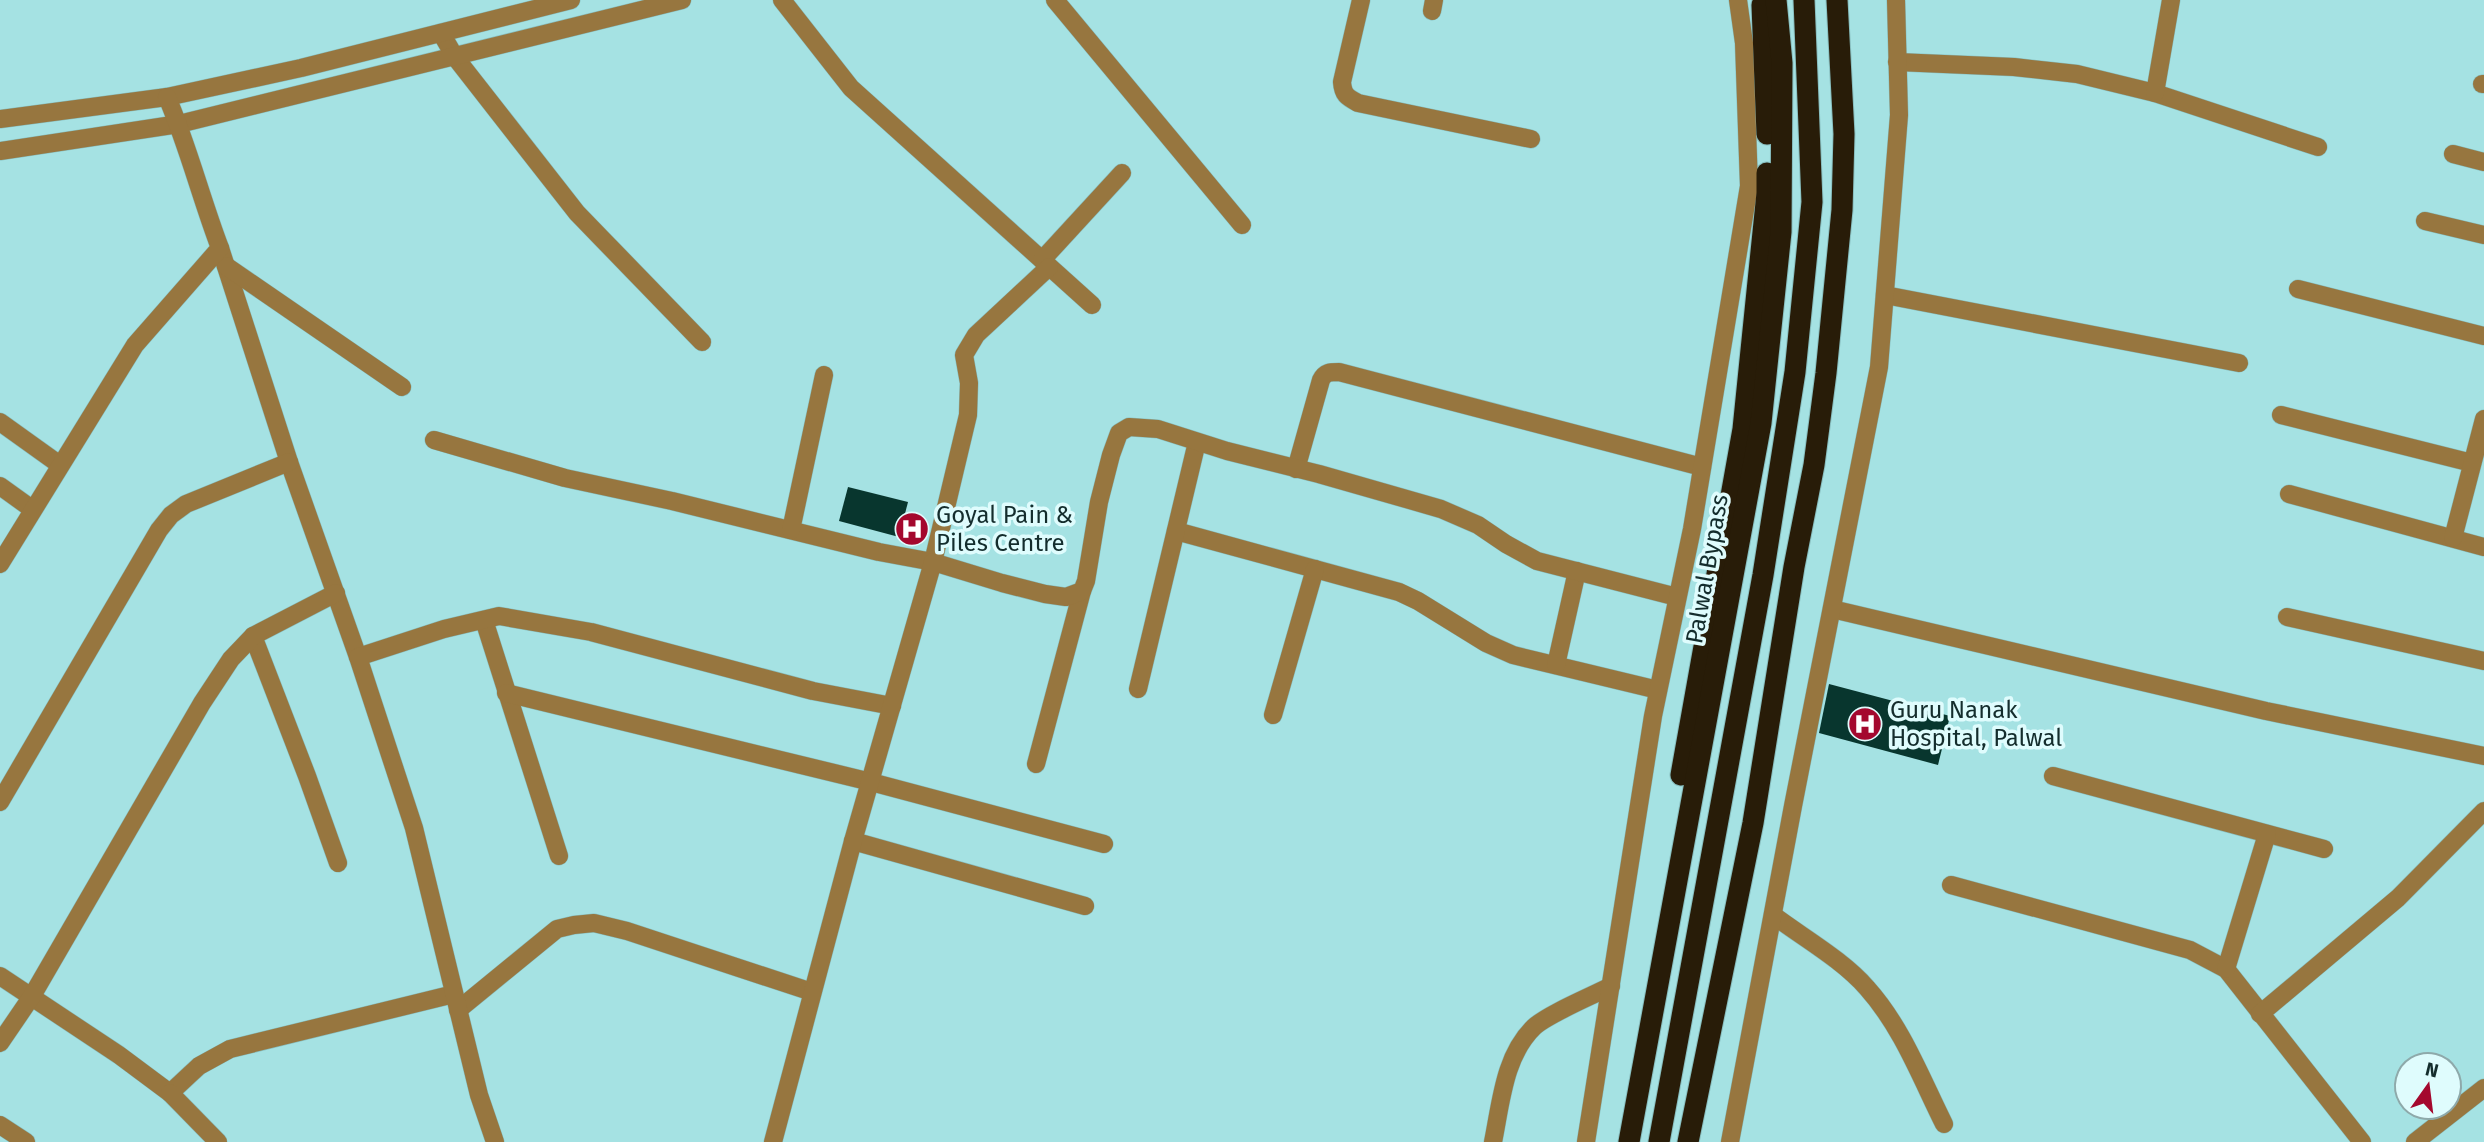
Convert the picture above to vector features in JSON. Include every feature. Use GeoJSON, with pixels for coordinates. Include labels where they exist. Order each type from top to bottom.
{"type":"FeatureCollection","features":[{"type":"Feature","properties":{"kind":"highway"},"geometry":{"type":"LineString","coordinates":[[1615,1142],[1743,429],[1767,193],[1767,102],[1762,0]]}},
{"type":"Feature","properties":{"kind":"highway","name":"Palwal Bypass"},"geometry":{"type":"LineString","coordinates":[[1629,1142],[1761,423],[1781,232],[1782,62],[1776,0]]}},
{"type":"Feature","properties":{"kind":"highway"},"geometry":{"type":"LineString","coordinates":[[1659,1142],[1763,575],[1795,372],[1812,202],[1804,0]]}},
{"type":"Feature","properties":{"kind":"highway"},"geometry":{"type":"LineString","coordinates":[[1688,1142],[1753,823],[1821,413],[1842,210],[1844,134],[1837,0]]}},
{"type":"Feature","properties":{"kind":"street"},"geometry":{"type":"LineString","coordinates":[[0,119],[167,97],[301,68],[571,0]]}},
{"type":"Feature","properties":{"kind":"street"},"geometry":{"type":"LineString","coordinates":[[0,151],[179,124],[455,57],[654,3],[682,0]]}},
{"type":"Feature","properties":{"kind":"street"},"geometry":{"type":"LineString","coordinates":[[782,0],[851,88],[1092,305]]}},
{"type":"Feature","properties":{"kind":"street"},"geometry":{"type":"LineString","coordinates":[[1055,0],[1242,225]]}},
{"type":"Feature","properties":{"kind":"street"},"geometry":{"type":"LineString","coordinates":[[1361,0],[1342,82],[1342,92],[1346,97],[1358,103],[1531,139]]}},
{"type":"Feature","properties":{"kind":"street"},"geometry":{"type":"LineString","coordinates":[[1586,1142],[1658,690],[1702,467],[1749,186],[1744,43],[1738,0]]}},
{"type":"Feature","properties":{"kind":"street"},"geometry":{"type":"LineString","coordinates":[[1730,1142],[1880,367],[1899,115],[1896,0]]}},
{"type":"Feature","properties":{"kind":"street"},"geometry":{"type":"LineString","coordinates":[[2155,93],[2171,0]]}},
{"type":"Feature","properties":{"kind":"street"},"geometry":{"type":"LineString","coordinates":[[440,33],[455,57],[577,212],[702,342]]}},
{"type":"Feature","properties":{"kind":"street"},"geometry":{"type":"LineString","coordinates":[[1897,62],[2014,67],[2077,74],[2155,93],[2318,147]]}},
{"type":"Feature","properties":{"kind":"street"},"geometry":{"type":"LineString","coordinates":[[167,97],[179,124],[289,462],[358,657],[414,828],[479,1095],[495,1142]]}},
{"type":"Feature","properties":{"kind":"street"},"geometry":{"type":"LineString","coordinates":[[2453,154],[2484,162]]}},
{"type":"Feature","properties":{"kind":"street"},"geometry":{"type":"LineString","coordinates":[[773,1142],[853,841],[933,562],[968,415],[969,383],[964,355],[976,335],[1046,263],[1122,173]]}},
{"type":"Feature","properties":{"kind":"street"},"geometry":{"type":"LineString","coordinates":[[2426,221],[2484,235]]}},
{"type":"Feature","properties":{"kind":"street"},"geometry":{"type":"LineString","coordinates":[[0,564],[135,345],[220,248]]}},
{"type":"Feature","properties":{"kind":"street"},"geometry":{"type":"LineString","coordinates":[[226,266],[402,387]]}},
{"type":"Feature","properties":{"kind":"street"},"geometry":{"type":"LineString","coordinates":[[2298,289],[2484,336]]}},
{"type":"Feature","properties":{"kind":"street"},"geometry":{"type":"LineString","coordinates":[[1885,295],[2238,363]]}},
{"type":"Feature","properties":{"kind":"street"},"geometry":{"type":"LineString","coordinates":[[1296,468],[1321,380],[1331,372],[1702,467]]}},
{"type":"Feature","properties":{"kind":"street"},"geometry":{"type":"LineString","coordinates":[[791,530],[824,375]]}},
{"type":"Feature","properties":{"kind":"street"},"geometry":{"type":"LineString","coordinates":[[2281,415],[2472,463]]}},
{"type":"Feature","properties":{"kind":"street"},"geometry":{"type":"LineString","coordinates":[[2452,538],[2484,419]]}},
{"type":"Feature","properties":{"kind":"street"},"geometry":{"type":"LineString","coordinates":[[0,422],[60,465]]}},
{"type":"Feature","properties":{"kind":"street"},"geometry":{"type":"LineString","coordinates":[[1036,764],[1086,581],[1099,502],[1111,455],[1119,433],[1129,427],[1158,429],[1441,509],[1478,524],[1506,544],[1538,561],[1677,597]]}},
{"type":"Feature","properties":{"kind":"street"},"geometry":{"type":"LineString","coordinates":[[434,440],[565,478],[879,552],[933,562],[1045,594],[1066,597],[1082,592]]}},
{"type":"Feature","properties":{"kind":"street"},"geometry":{"type":"LineString","coordinates":[[1138,689],[1197,442]]}},
{"type":"Feature","properties":{"kind":"street"},"geometry":{"type":"LineString","coordinates":[[0,802],[125,585],[171,514],[186,504],[289,462]]}},
{"type":"Feature","properties":{"kind":"street"},"geometry":{"type":"LineString","coordinates":[[0,486],[32,509]]}},
{"type":"Feature","properties":{"kind":"street"},"geometry":{"type":"LineString","coordinates":[[2289,494],[2484,547]]}},
{"type":"Feature","properties":{"kind":"street"},"geometry":{"type":"LineString","coordinates":[[1176,531],[1399,592],[1486,643],[1513,655],[1658,690]]}},
{"type":"Feature","properties":{"kind":"street"},"geometry":{"type":"LineString","coordinates":[[1273,715],[1315,569]]}},
{"type":"Feature","properties":{"kind":"street"},"geometry":{"type":"LineString","coordinates":[[1556,665],[1577,571]]}},
{"type":"Feature","properties":{"kind":"street"},"geometry":{"type":"LineString","coordinates":[[0,1043],[32,996],[202,703],[232,659],[253,636],[336,593]]}},
{"type":"Feature","properties":{"kind":"street"},"geometry":{"type":"LineString","coordinates":[[1832,609],[2266,711],[2484,756]]}},
{"type":"Feature","properties":{"kind":"street"},"geometry":{"type":"LineString","coordinates":[[358,657],[444,629],[499,616],[591,632],[786,684],[892,706]]}},
{"type":"Feature","properties":{"kind":"street"},"geometry":{"type":"LineString","coordinates":[[2287,617],[2484,661]]}},
{"type":"Feature","properties":{"kind":"street"},"geometry":{"type":"LineString","coordinates":[[484,620],[559,856]]}},
{"type":"Feature","properties":{"kind":"street"},"geometry":{"type":"LineString","coordinates":[[253,636],[338,863]]}},
{"type":"Feature","properties":{"kind":"street"},"geometry":{"type":"LineString","coordinates":[[506,693],[871,782],[1104,844]]}},
{"type":"Feature","properties":{"kind":"street"},"geometry":{"type":"LineString","coordinates":[[2053,776],[2324,849]]}},
{"type":"Feature","properties":{"kind":"street"},"geometry":{"type":"LineString","coordinates":[[2260,1013],[2398,898],[2484,811]]}},
{"type":"Feature","properties":{"kind":"street"},"geometry":{"type":"LineString","coordinates":[[2226,969],[2267,834]]}},
{"type":"Feature","properties":{"kind":"street"},"geometry":{"type":"LineString","coordinates":[[853,841],[1085,906]]}},
{"type":"Feature","properties":{"kind":"street"},"geometry":{"type":"LineString","coordinates":[[1951,885],[2190,950],[2226,969],[2362,1142]]}},
{"type":"Feature","properties":{"kind":"street"},"geometry":{"type":"LineString","coordinates":[[1773,915],[1865,985],[1900,1033],[1944,1124]]}},
{"type":"Feature","properties":{"kind":"street"},"geometry":{"type":"LineString","coordinates":[[170,1093],[199,1066],[230,1049],[456,1002],[557,929],[574,925],[594,923],[627,931],[813,992]]}},
{"type":"Feature","properties":{"kind":"street"},"geometry":{"type":"LineString","coordinates":[[0,976],[170,1093],[218,1142]]}},
{"type":"Feature","properties":{"kind":"street"},"geometry":{"type":"LineString","coordinates":[[1493,1142],[1511,1059],[1523,1040],[1536,1025],[1611,986]]}},
{"type":"Feature","properties":{"kind":"street"},"geometry":{"type":"LineString","coordinates":[[2415,1142],[2484,1088]]}},
{"type":"Feature","properties":{"kind":"street"},"geometry":{"type":"LineString","coordinates":[[0,1125],[26,1142]]}},
{"type":"Feature","properties":{"kind":"building"},"geometry":{"type":"Polygon","coordinates":[[[848,487],[908,502],[899,537],[839,521],[848,487]]]}},
{"type":"Feature","properties":{"kind":"building"},"geometry":{"type":"Polygon","coordinates":[[[1829,684],[1950,716],[1938,765],[1819,733],[1829,684]]]}},
{"type":"Feature","properties":{"kind":"place","name":"Goyal Pain & Piles Centre"},"geometry":{"type":"Point","coordinates":[912,529]}},
{"type":"Feature","properties":{"kind":"place","name":"Guru Nanak Hospital, Palwal"},"geometry":{"type":"Point","coordinates":[1865,724]}}]}
